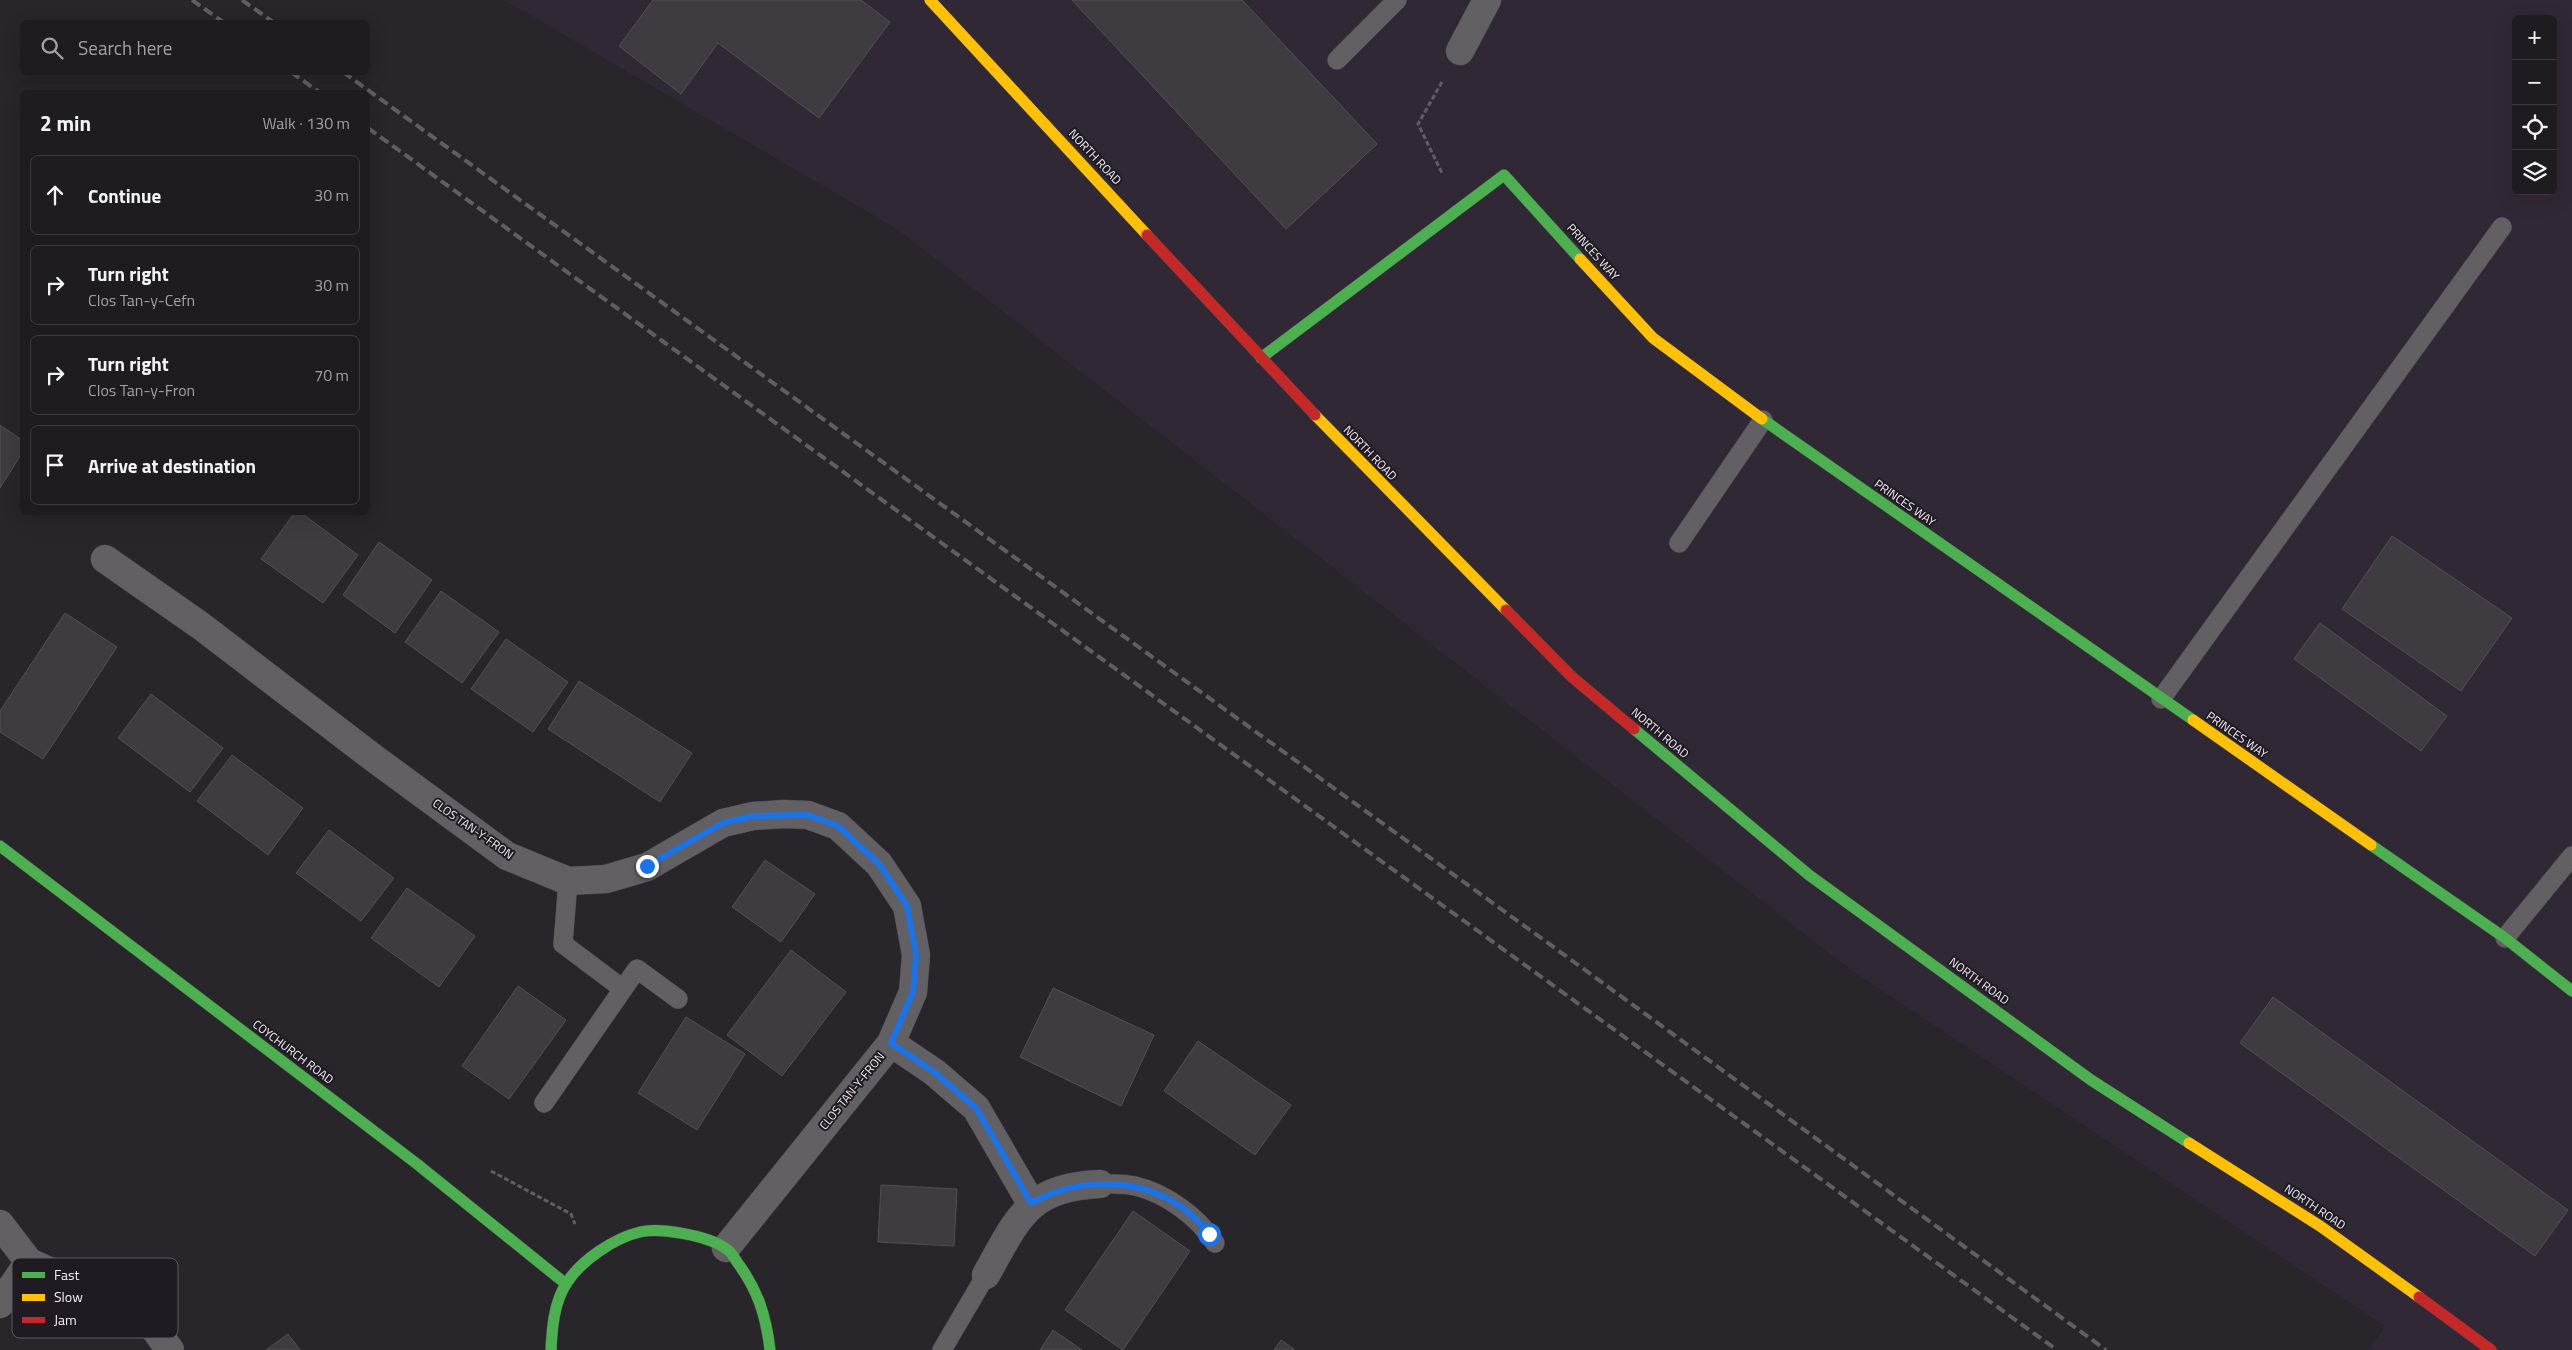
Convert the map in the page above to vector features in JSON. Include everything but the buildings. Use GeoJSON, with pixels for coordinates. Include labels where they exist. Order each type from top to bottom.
{"type":"FeatureCollection","features":[{"type":"Feature","properties":{"kind":"street","name":"NORTH ROAD"},"geometry":{"type":"LineString","coordinates":[[930,0],[1341,444],[1572,677],[1809,875],[2091,1080],[2320,1226],[2492,1350]]}},
{"type":"Feature","properties":{"kind":"street"},"geometry":{"type":"LineString","coordinates":[[1460,51],[1487,0]]}},
{"type":"Feature","properties":{"kind":"street","name":"PRINCES WAY"},"geometry":{"type":"LineString","coordinates":[[1262,358],[1504,175],[1652,338],[1763,420],[2161,700],[2505,938],[2572,991]]}},
{"type":"Feature","properties":{"kind":"street","name":"CLOS TAN-Y-FRON"},"geometry":{"type":"LineString","coordinates":[[105,559],[201,626],[507,856],[568,881],[606,879],[647,866],[723,823],[753,816],[808,815],[838,826],[879,864],[907,906],[916,955],[913,992],[891,1043],[726,1248]]}},
{"type":"Feature","properties":{"kind":"street","name":"COYCHURCH ROAD"},"geometry":{"type":"LineString","coordinates":[[0,846],[410,1158],[566,1284]]}},
{"type":"Feature","properties":{"kind":"street"},"geometry":{"type":"LineString","coordinates":[[891,1043],[934,1072],[976,1108],[1031,1203]]}},
{"type":"Feature","properties":{"kind":"street"},"geometry":{"type":"LineString","coordinates":[[986,1275],[1012,1228],[1031,1203],[1050,1193],[1077,1185],[1100,1184]]}},
{"type":"Feature","properties":{"kind":"street"},"geometry":{"type":"LineString","coordinates":[[0,1224],[26,1258]]}},
{"type":"Feature","properties":{"kind":"street"},"geometry":{"type":"LineString","coordinates":[[551,1350],[556,1308],[566,1284],[574,1272],[591,1259],[641,1232],[684,1234],[726,1248],[754,1282],[767,1318],[770,1350]]}},
{"type":"Feature","properties":{"kind":"street"},"geometry":{"type":"LineString","coordinates":[[0,1304],[12,1287]]}},
{"type":"Feature","properties":{"kind":"street"},"geometry":{"type":"LineString","coordinates":[[161,1338],[170,1350]]}},
{"type":"Feature","properties":{"kind":"lane"},"geometry":{"type":"LineString","coordinates":[[1337,60],[1397,0]]}},
{"type":"Feature","properties":{"kind":"lane"},"geometry":{"type":"LineString","coordinates":[[2161,700],[2502,227]]}},
{"type":"Feature","properties":{"kind":"lane"},"geometry":{"type":"LineString","coordinates":[[1679,543],[1763,420]]}},
{"type":"Feature","properties":{"kind":"lane"},"geometry":{"type":"LineString","coordinates":[[2505,938],[2572,856]]}},
{"type":"Feature","properties":{"kind":"lane"},"geometry":{"type":"LineString","coordinates":[[568,881],[562,944],[623,989]]}},
{"type":"Feature","properties":{"kind":"lane"},"geometry":{"type":"LineString","coordinates":[[544,1103],[637,969],[678,998]]}},
{"type":"Feature","properties":{"kind":"lane"},"geometry":{"type":"LineString","coordinates":[[1100,1184],[1135,1186],[1159,1196],[1194,1217],[1215,1243]]}},
{"type":"Feature","properties":{"kind":"lane"},"geometry":{"type":"LineString","coordinates":[[942,1350],[986,1275]]}},
{"type":"Feature","properties":{"kind":"path"},"geometry":{"type":"LineString","coordinates":[[1460,51],[1418,124],[1460,208]]}},
{"type":"Feature","properties":{"kind":"shaded area"},"geometry":{"type":"Polygon","coordinates":[[[504,0],[2572,0],[2572,1350],[2369,1350],[2385,1326],[1847,967],[897,229],[504,0]]]}},
{"type":"Feature","properties":{"kind":"railway"},"geometry":{"type":"LineString","coordinates":[[192,0],[220,20]]}},
{"type":"Feature","properties":{"kind":"railway"},"geometry":{"type":"LineString","coordinates":[[242,0],[270,20]]}},
{"type":"Feature","properties":{"kind":"railway"},"geometry":{"type":"LineString","coordinates":[[295,75],[316,90]]}},
{"type":"Feature","properties":{"kind":"railway"},"geometry":{"type":"LineString","coordinates":[[347,75],[368,90]]}},
{"type":"Feature","properties":{"kind":"railway"},"geometry":{"type":"LineString","coordinates":[[370,92],[1537,935],[2106,1350]]}},
{"type":"Feature","properties":{"kind":"railway"},"geometry":{"type":"LineString","coordinates":[[370,129],[2057,1350]]}},
{"type":"Feature","properties":{"kind":"traffic: fast"},"geometry":{"type":"LineString","coordinates":[[1261,358],[1504,175],[1580,259]]}},
{"type":"Feature","properties":{"kind":"traffic: fast"},"geometry":{"type":"LineString","coordinates":[[1762,419],[2193,720]]}},
{"type":"Feature","properties":{"kind":"traffic: fast"},"geometry":{"type":"LineString","coordinates":[[1634,729],[1809,875],[2091,1080],[2189,1143]]}},
{"type":"Feature","properties":{"kind":"traffic: fast"},"geometry":{"type":"LineString","coordinates":[[2371,845],[2505,938],[2572,991]]}},
{"type":"Feature","properties":{"kind":"traffic: fast"},"geometry":{"type":"LineString","coordinates":[[0,846],[417,1164],[566,1284]]}},
{"type":"Feature","properties":{"kind":"traffic: fast"},"geometry":{"type":"LineString","coordinates":[[551,1350],[556,1307],[562,1291],[572,1275],[598,1252],[619,1239],[649,1231],[696,1236],[731,1252],[756,1293],[766,1326],[770,1350]]}},
{"type":"Feature","properties":{"kind":"traffic: slow"},"geometry":{"type":"LineString","coordinates":[[930,0],[1147,235]]}},
{"type":"Feature","properties":{"kind":"traffic: slow"},"geometry":{"type":"LineString","coordinates":[[1580,259],[1653,338],[1762,419]]}},
{"type":"Feature","properties":{"kind":"traffic: slow"},"geometry":{"type":"LineString","coordinates":[[1315,415],[1506,610]]}},
{"type":"Feature","properties":{"kind":"traffic: slow"},"geometry":{"type":"LineString","coordinates":[[2193,720],[2371,845]]}},
{"type":"Feature","properties":{"kind":"traffic: slow"},"geometry":{"type":"LineString","coordinates":[[2189,1143],[2320,1226],[2419,1297]]}},
{"type":"Feature","properties":{"kind":"traffic: jam"},"geometry":{"type":"LineString","coordinates":[[1147,235],[1315,415]]}},
{"type":"Feature","properties":{"kind":"traffic: jam"},"geometry":{"type":"LineString","coordinates":[[1506,610],[1572,677],[1634,729]]}},
{"type":"Feature","properties":{"kind":"traffic: jam"},"geometry":{"type":"LineString","coordinates":[[2419,1297],[2491,1350]]}},
{"type":"Feature","properties":{"kind":"route"},"geometry":{"type":"LineString","coordinates":[[647,866],[723,823],[753,816],[808,815],[838,826],[879,864],[907,906],[916,955],[913,992],[891,1043],[934,1072],[976,1108],[1031,1203],[1050,1193],[1077,1185],[1135,1186],[1179,1206],[1194,1217],[1209,1234]]}}]}
